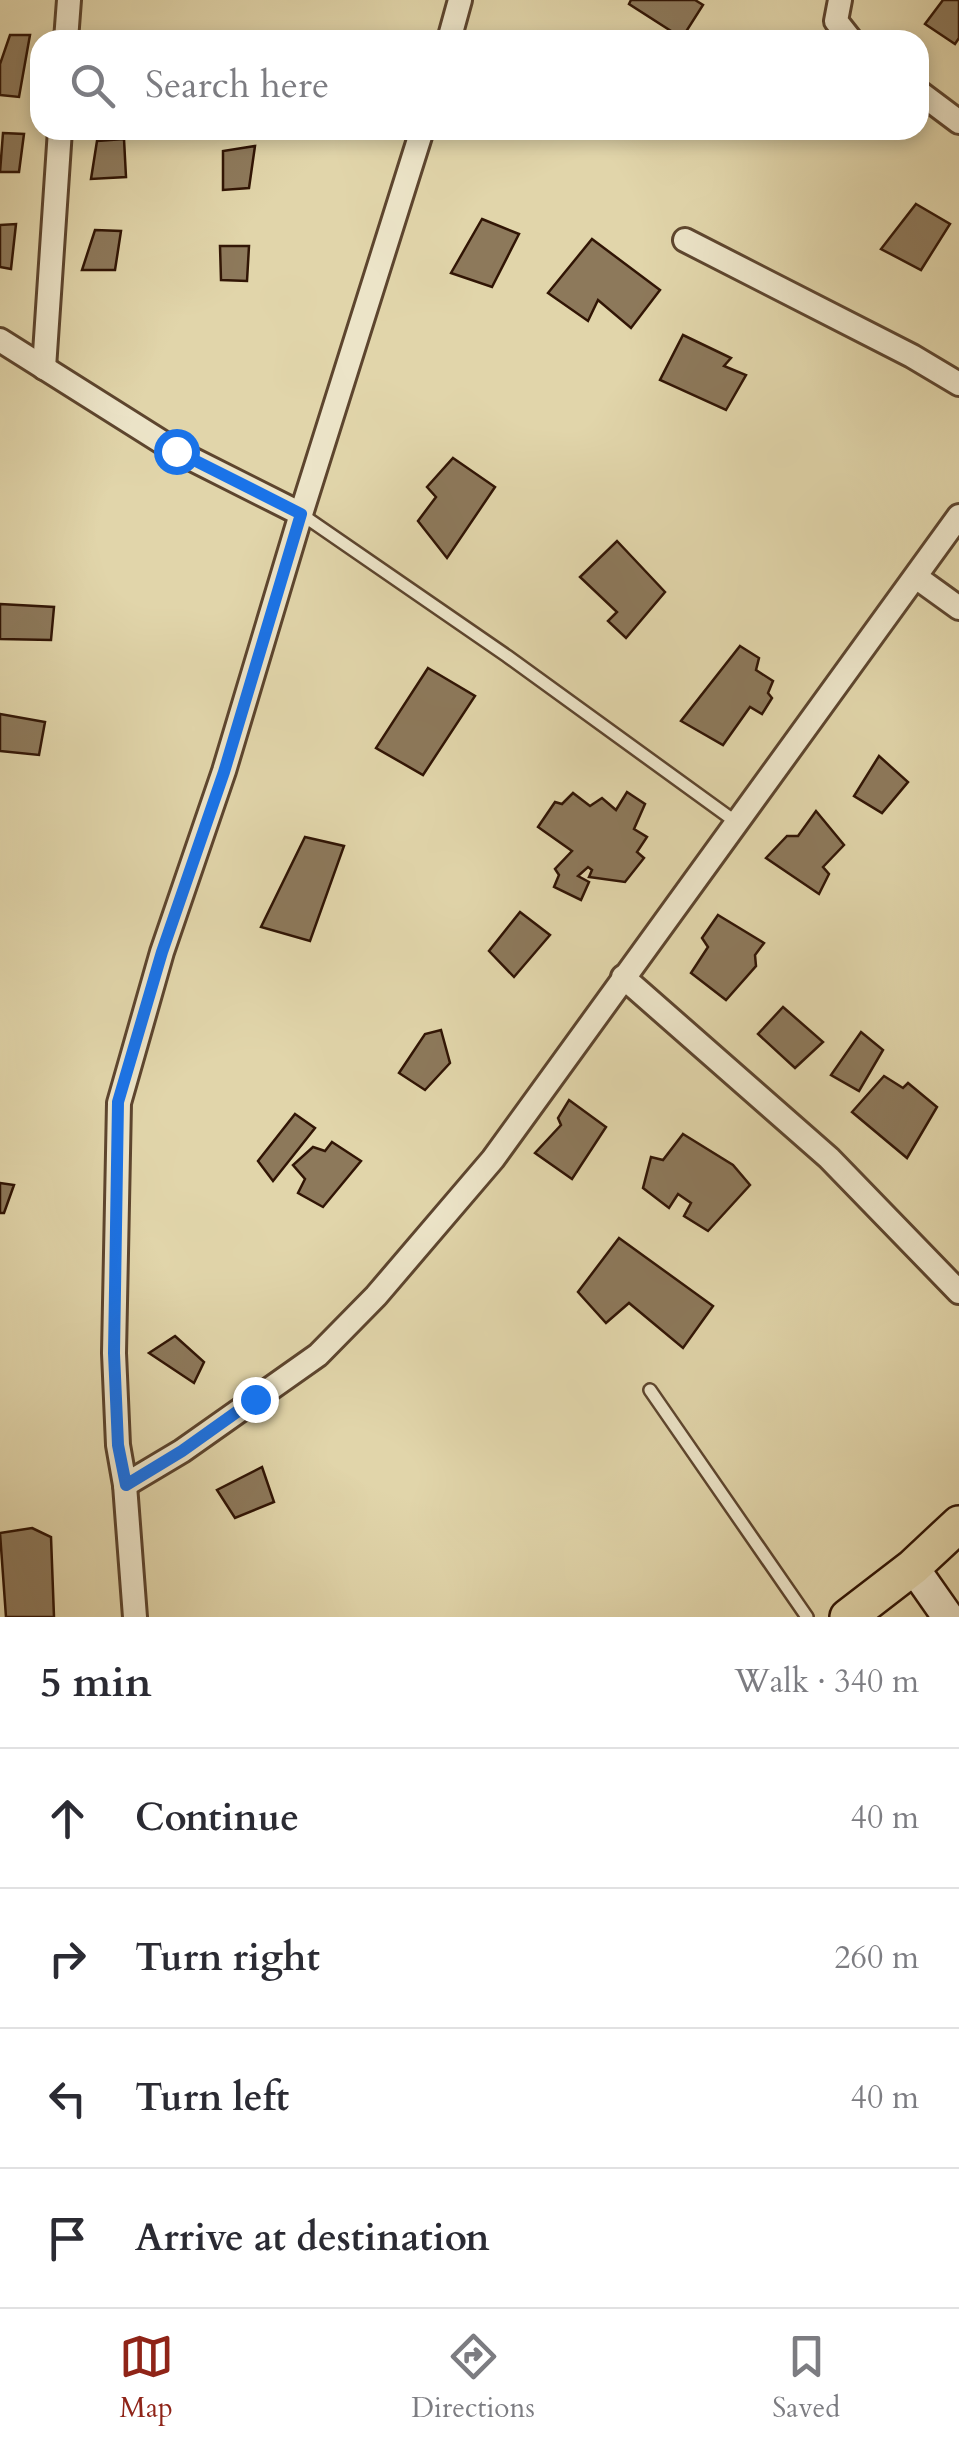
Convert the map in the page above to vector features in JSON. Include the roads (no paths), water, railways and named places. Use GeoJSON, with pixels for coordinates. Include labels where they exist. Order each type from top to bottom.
{"type":"FeatureCollection","features":[{"type":"Feature","properties":{"kind":"main road"},"geometry":{"type":"LineString","coordinates":[[860,1612],[959,1524]]}},
{"type":"Feature","properties":{"kind":"street"},"geometry":{"type":"LineString","coordinates":[[67,30],[69,0]]}},
{"type":"Feature","properties":{"kind":"street"},"geometry":{"type":"LineString","coordinates":[[452,30],[460,0]]}},
{"type":"Feature","properties":{"kind":"street"},"geometry":{"type":"LineString","coordinates":[[840,0],[836,21],[843,30]]}},
{"type":"Feature","properties":{"kind":"street"},"geometry":{"type":"LineString","coordinates":[[929,100],[959,122]]}},
{"type":"Feature","properties":{"kind":"street"},"geometry":{"type":"LineString","coordinates":[[44,368],[59,140]]}},
{"type":"Feature","properties":{"kind":"street"},"geometry":{"type":"LineString","coordinates":[[135,1617],[126,1485],[118,1445],[114,1353],[118,1102],[419,140]]}},
{"type":"Feature","properties":{"kind":"street"},"geometry":{"type":"LineString","coordinates":[[685,240],[959,384]]}},
{"type":"Feature","properties":{"kind":"street"},"geometry":{"type":"LineString","coordinates":[[0,340],[176,451],[301,514]]}},
{"type":"Feature","properties":{"kind":"street"},"geometry":{"type":"LineString","coordinates":[[126,1485],[182,1451],[318,1356],[376,1296],[493,1159],[959,516]]}},
{"type":"Feature","properties":{"kind":"street"},"geometry":{"type":"LineString","coordinates":[[916,577],[959,608]]}},
{"type":"Feature","properties":{"kind":"street"},"geometry":{"type":"LineString","coordinates":[[623,977],[829,1158],[959,1292]]}},
{"type":"Feature","properties":{"kind":"street"},"geometry":{"type":"LineString","coordinates":[[912,1567],[948,1617]]}},
{"type":"Feature","properties":{"kind":"lane"},"geometry":{"type":"LineString","coordinates":[[301,514],[508,656],[736,822]]}},
{"type":"Feature","properties":{"kind":"lane"},"geometry":{"type":"LineString","coordinates":[[650,1390],[806,1617]]}}]}
